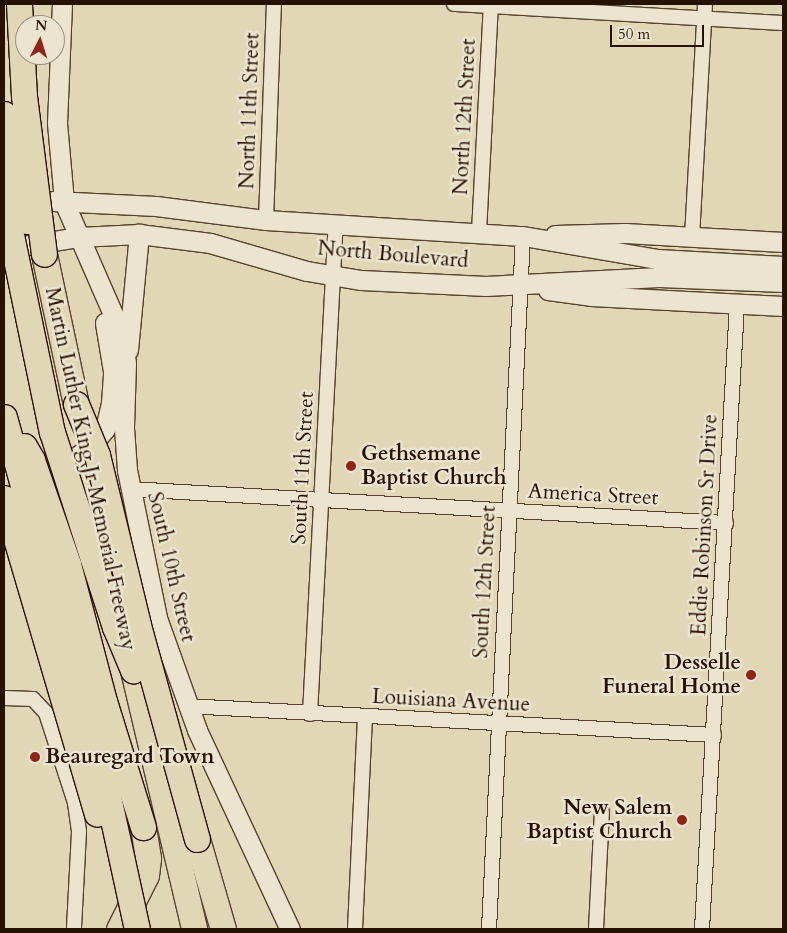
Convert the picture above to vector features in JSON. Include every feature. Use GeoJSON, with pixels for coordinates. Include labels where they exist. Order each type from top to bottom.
{"type":"FeatureCollection","features":[{"type":"Feature","properties":{"kind":"highway","name":"Martin Luther King Jr Memorial Freeway"},"geometry":{"type":"LineString","coordinates":[[19,4],[24,96],[44,254],[133,670],[194,929]]}},
{"type":"Feature","properties":{"kind":"highway"},"geometry":{"type":"LineString","coordinates":[[4,114],[22,212],[44,254]]}},
{"type":"Feature","properties":{"kind":"highway"},"geometry":{"type":"LineString","coordinates":[[4,200],[52,432],[115,627],[133,670]]}},
{"type":"Feature","properties":{"kind":"highway"},"geometry":{"type":"LineString","coordinates":[[76,404],[99,464],[138,625],[223,929]]}},
{"type":"Feature","properties":{"kind":"highway"},"geometry":{"type":"LineString","coordinates":[[4,412],[32,460],[57,532],[104,701],[143,827],[148,858],[146,875],[119,929]]}},
{"type":"Feature","properties":{"kind":"highway"},"geometry":{"type":"LineString","coordinates":[[4,417],[104,778],[136,929]]}},
{"type":"Feature","properties":{"kind":"highway"},"geometry":{"type":"LineString","coordinates":[[4,498],[103,835],[130,894]]}},
{"type":"Feature","properties":{"kind":"main road","name":"South 10th Street"},"geometry":{"type":"LineString","coordinates":[[62,4],[57,123],[64,202],[122,336],[126,363],[124,440],[130,489],[157,618],[187,706],[290,929]]}},
{"type":"Feature","properties":{"kind":"main road","name":"North Boulevard"},"geometry":{"type":"LineString","coordinates":[[4,200],[156,206],[266,220],[524,236],[659,268],[783,282]]}},
{"type":"Feature","properties":{"kind":"main road"},"geometry":{"type":"LineString","coordinates":[[524,236],[624,233],[783,242]]}},
{"type":"Feature","properties":{"kind":"main road","name":"North Boulevard"},"geometry":{"type":"LineString","coordinates":[[4,249],[79,237],[139,234],[210,243],[333,276],[400,282],[520,286],[659,268],[783,266]]}},
{"type":"Feature","properties":{"kind":"main road"},"geometry":{"type":"LineString","coordinates":[[126,363],[139,234]]}},
{"type":"Feature","properties":{"kind":"main road"},"geometry":{"type":"LineString","coordinates":[[520,286],[591,296],[783,306]]}},
{"type":"Feature","properties":{"kind":"main road"},"geometry":{"type":"LineString","coordinates":[[4,507],[89,448],[105,429],[112,403],[112,358],[103,317],[109,303]]}},
{"type":"Feature","properties":{"kind":"main road"},"geometry":{"type":"LineString","coordinates":[[89,448],[124,440]]}},
{"type":"Feature","properties":{"kind":"street","name":"North 11th Street"},"geometry":{"type":"LineString","coordinates":[[266,220],[274,4]]}},
{"type":"Feature","properties":{"kind":"street"},"geometry":{"type":"LineString","coordinates":[[454,4],[705,20],[783,23]]}},
{"type":"Feature","properties":{"kind":"street"},"geometry":{"type":"LineString","coordinates":[[692,237],[705,4]]}},
{"type":"Feature","properties":{"kind":"street","name":"North 12th Street"},"geometry":{"type":"LineString","coordinates":[[479,232],[491,5]]}},
{"type":"Feature","properties":{"kind":"street","name":"South 11th Street"},"geometry":{"type":"LineString","coordinates":[[310,714],[336,224]]}},
{"type":"Feature","properties":{"kind":"street","name":"South 12th Street"},"geometry":{"type":"LineString","coordinates":[[489,929],[508,510],[524,236]]}},
{"type":"Feature","properties":{"kind":"street","name":"Eddie Robinson Sr Drive"},"geometry":{"type":"LineString","coordinates":[[702,929],[737,304]]}},
{"type":"Feature","properties":{"kind":"street","name":"America Street"},"geometry":{"type":"LineString","coordinates":[[130,489],[726,523]]}},
{"type":"Feature","properties":{"kind":"street"},"geometry":{"type":"LineString","coordinates":[[4,698],[32,700],[50,719],[78,818],[74,929]]}},
{"type":"Feature","properties":{"kind":"street","name":"Louisiana Avenue"},"geometry":{"type":"LineString","coordinates":[[187,706],[714,736]]}},
{"type":"Feature","properties":{"kind":"street"},"geometry":{"type":"LineString","coordinates":[[353,928],[365,717]]}},
{"type":"Feature","properties":{"kind":"street"},"geometry":{"type":"LineString","coordinates":[[596,929],[602,812]]}},
{"type":"Feature","properties":{"kind":"place","name":"Gethsemane Baptist Church"},"geometry":{"type":"Point","coordinates":[351,466]}},
{"type":"Feature","properties":{"kind":"place","name":"Desselle Funeral Home"},"geometry":{"type":"Point","coordinates":[751,675]}},
{"type":"Feature","properties":{"kind":"place","name":"Beauregard Town"},"geometry":{"type":"Point","coordinates":[35,757]}},
{"type":"Feature","properties":{"kind":"place","name":"New Salem Baptist Church"},"geometry":{"type":"Point","coordinates":[682,820]}}]}
